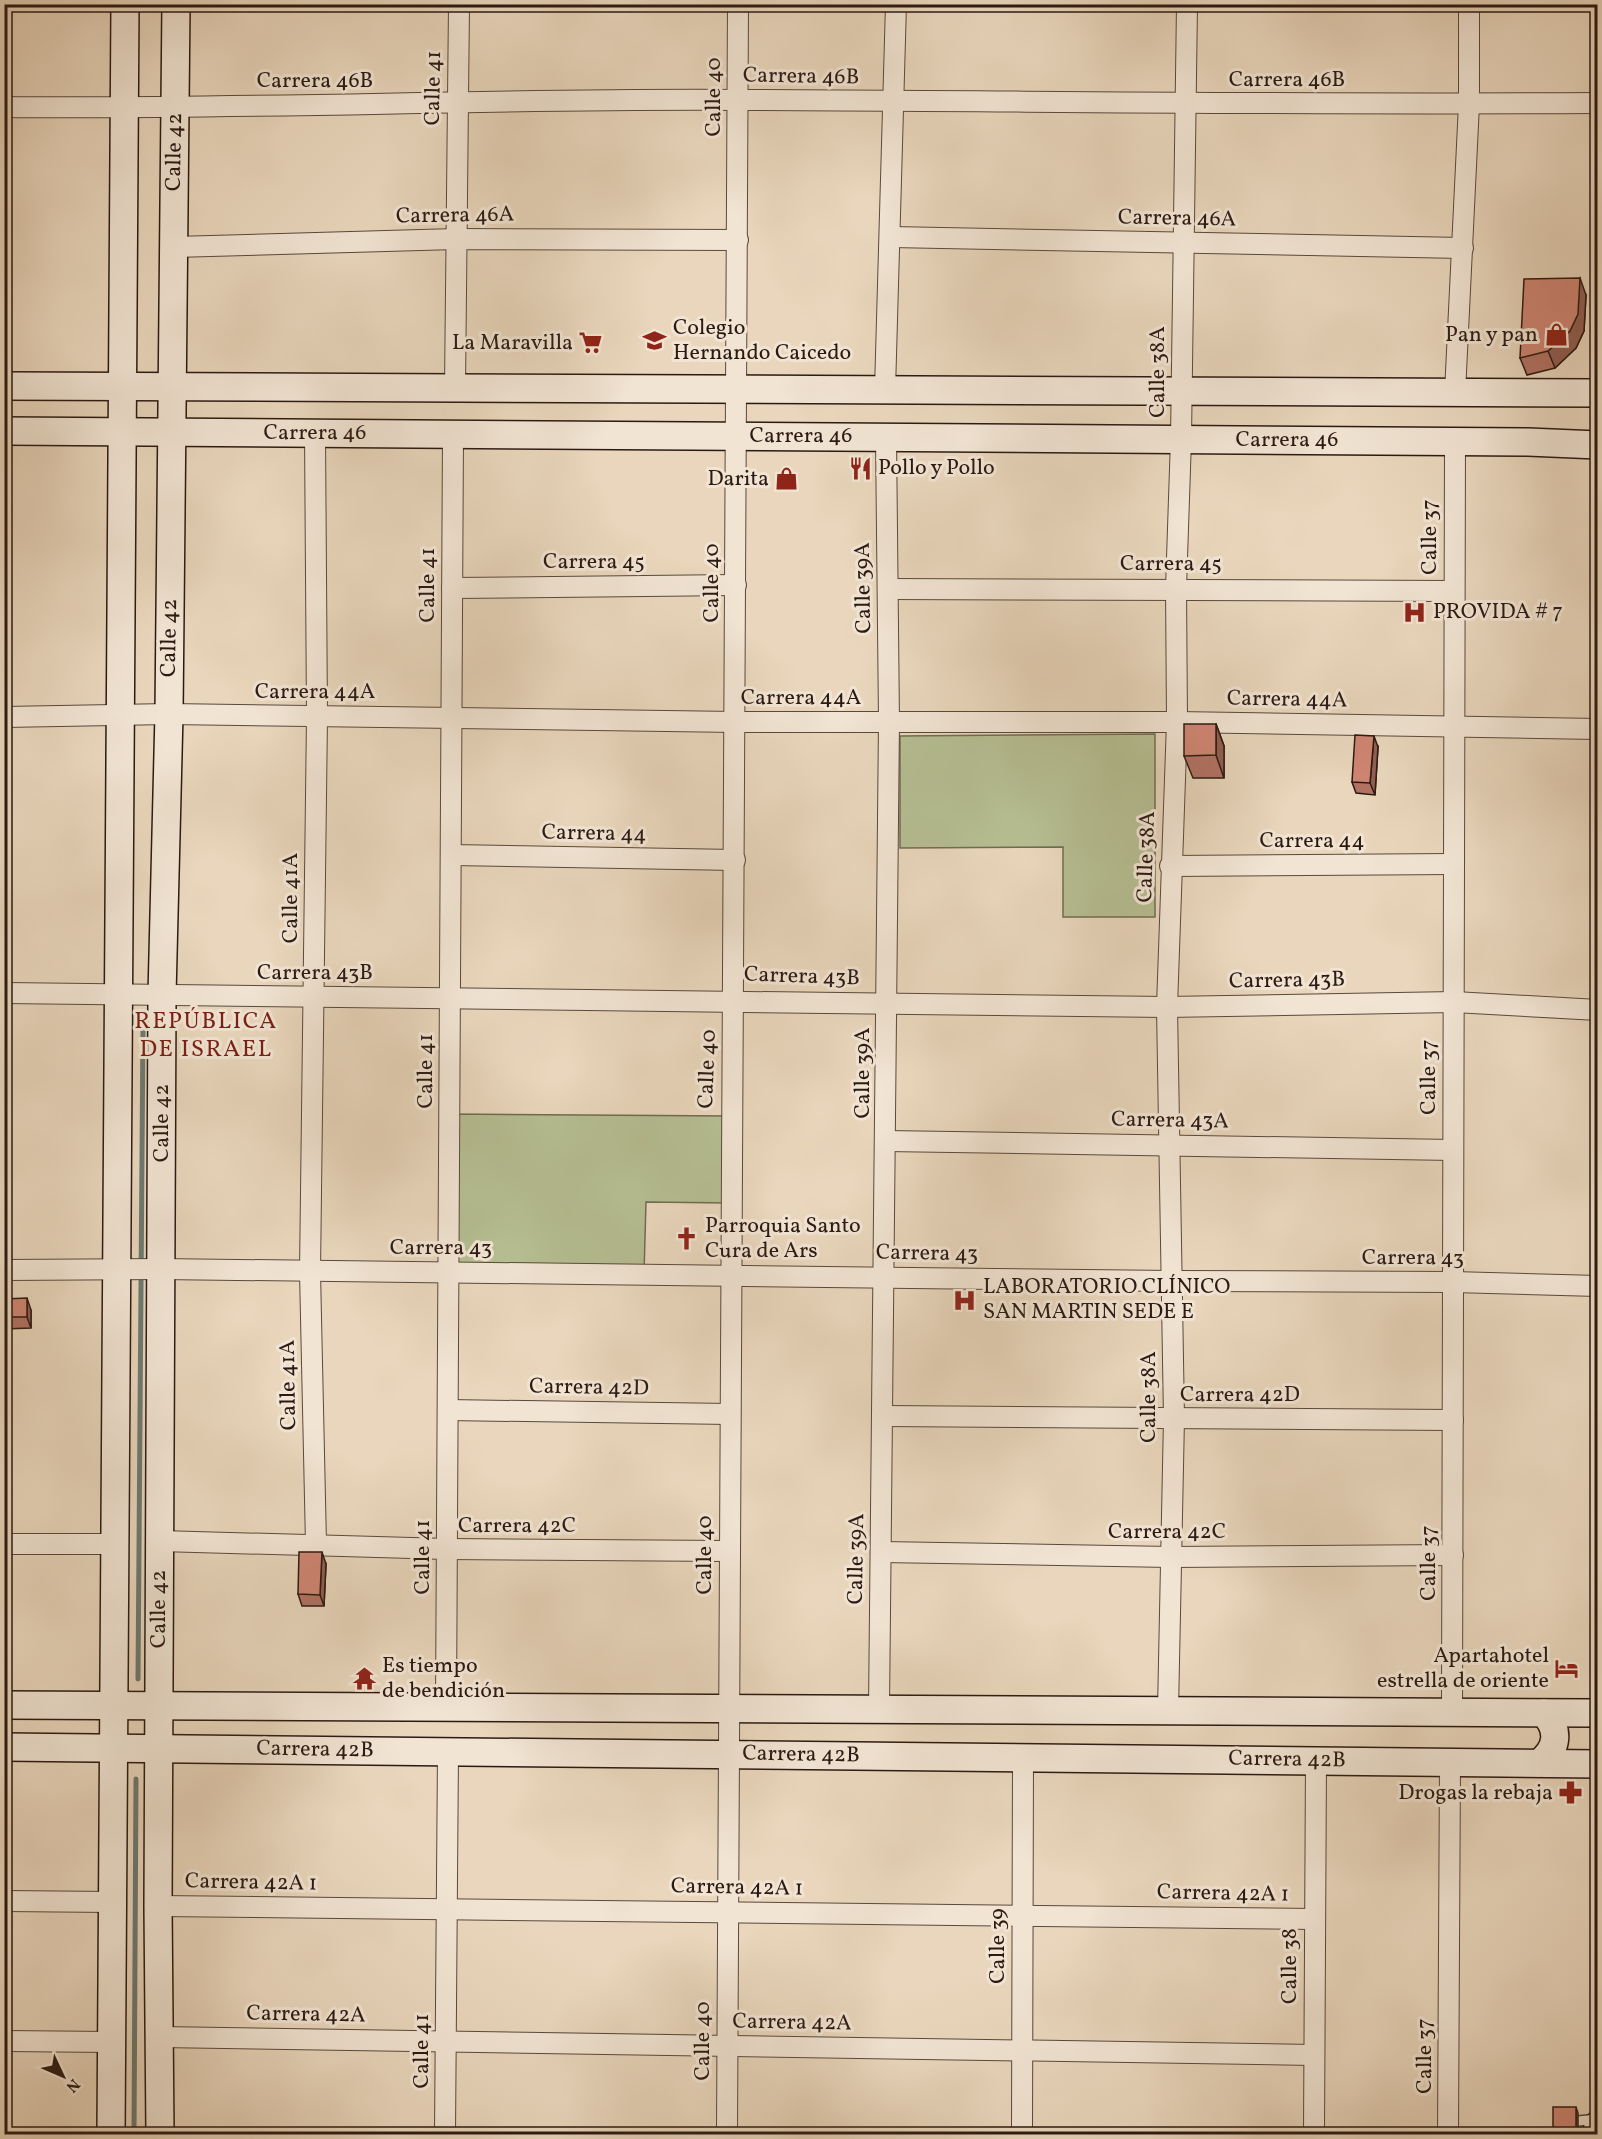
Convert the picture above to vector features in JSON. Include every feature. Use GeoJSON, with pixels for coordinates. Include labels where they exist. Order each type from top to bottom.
{"type":"FeatureCollection","features":[{"type":"Feature","properties":{"kind":"street","name":"Calle 42"},"geometry":{"type":"LineString","coordinates":[[111,2134],[114,1544],[120,1271],[117,994],[125,4]]}},
{"type":"Feature","properties":{"kind":"street","name":"Calle 42"},"geometry":{"type":"LineString","coordinates":[[160,2134],[158,1905],[160,1541],[157,1269],[169,714],[176,4]]}},
{"type":"Feature","properties":{"kind":"street","name":"Calle 41"},"geometry":{"type":"LineString","coordinates":[[455,388],[459,4]]}},
{"type":"Feature","properties":{"kind":"street","name":"Calle 40"},"geometry":{"type":"LineString","coordinates":[[727,2134],[731,1116],[735,1000],[738,4]]}},
{"type":"Feature","properties":{"kind":"street"},"geometry":{"type":"LineString","coordinates":[[885,390],[896,4]]}},
{"type":"Feature","properties":{"kind":"street","name":"Calle 38A"},"geometry":{"type":"LineString","coordinates":[[1168,1711],[1174,1418],[1167,1006],[1170,866],[1177,722],[1176,588],[1181,439],[1187,4]]}},
{"type":"Feature","properties":{"kind":"street"},"geometry":{"type":"LineString","coordinates":[[1455,393],[1469,104],[1469,4]]}},
{"type":"Feature","properties":{"kind":"street","name":"Carrera 46B"},"geometry":{"type":"LineString","coordinates":[[4,107],[124,108],[738,100],[1186,104],[1598,104]]}},
{"type":"Feature","properties":{"kind":"street","name":"Carrera 46A"},"geometry":{"type":"LineString","coordinates":[[891,237],[1463,248]]}},
{"type":"Feature","properties":{"kind":"street","name":"Carrera 46A"},"geometry":{"type":"LineString","coordinates":[[174,248],[456,239],[738,240]]}},
{"type":"Feature","properties":{"kind":"street","name":"Carrera 46"},"geometry":{"type":"LineString","coordinates":[[4,386],[1598,393]]}},
{"type":"Feature","properties":{"kind":"street","name":"Carrera 46"},"geometry":{"type":"LineString","coordinates":[[4,431],[1455,441],[1598,446]]}},
{"type":"Feature","properties":{"kind":"street","name":"Calle 41A"},"geometry":{"type":"LineString","coordinates":[[315,433],[315,997],[310,1272],[316,1544]]}},
{"type":"Feature","properties":{"kind":"street","name":"Calle 41"},"geometry":{"type":"LineString","coordinates":[[446,1707],[453,434]]}},
{"type":"Feature","properties":{"kind":"street","name":"Calle 39A"},"geometry":{"type":"LineString","coordinates":[[879,1709],[888,1004],[889,721],[886,437]]}},
{"type":"Feature","properties":{"kind":"street","name":"Calle 37"},"geometry":{"type":"LineString","coordinates":[[1452,1713],[1455,441]]}},
{"type":"Feature","properties":{"kind":"street","name":"Carrera 45"},"geometry":{"type":"LineString","coordinates":[[452,588],[736,585]]}},
{"type":"Feature","properties":{"kind":"street","name":"Carrera 45"},"geometry":{"type":"LineString","coordinates":[[888,589],[1176,588],[1454,591]]}},
{"type":"Feature","properties":{"kind":"street","name":"Carrera 44A"},"geometry":{"type":"LineString","coordinates":[[4,717],[119,714],[316,717],[452,716],[736,722],[1177,722],[1598,729]]}},
{"type":"Feature","properties":{"kind":"street","name":"Carrera 44"},"geometry":{"type":"LineString","coordinates":[[451,855],[735,860]]}},
{"type":"Feature","properties":{"kind":"street","name":"Carrera 44"},"geometry":{"type":"LineString","coordinates":[[1170,866],[1454,864]]}},
{"type":"Feature","properties":{"kind":"street","name":"Carrera 43B"},"geometry":{"type":"LineString","coordinates":[[4,993],[1167,1006],[1454,1002],[1598,1010]]}},
{"type":"Feature","properties":{"kind":"street","name":"Carrera 43A"},"geometry":{"type":"LineString","coordinates":[[886,1141],[1453,1150]]}},
{"type":"Feature","properties":{"kind":"street","name":"Carrera 43"},"geometry":{"type":"LineString","coordinates":[[4,1270],[157,1269],[1173,1281],[1453,1282],[1598,1286]]}},
{"type":"Feature","properties":{"kind":"street","name":"Carrera 42D"},"geometry":{"type":"LineString","coordinates":[[448,1410],[730,1414]]}},
{"type":"Feature","properties":{"kind":"street","name":"Carrera 42D"},"geometry":{"type":"LineString","coordinates":[[883,1416],[1453,1420]]}},
{"type":"Feature","properties":{"kind":"street","name":"Carrera 42C"},"geometry":{"type":"LineString","coordinates":[[160,1541],[447,1549],[729,1551]]}},
{"type":"Feature","properties":{"kind":"street"},"geometry":{"type":"LineString","coordinates":[[4,1544],[114,1544]]}},
{"type":"Feature","properties":{"kind":"street","name":"Carrera 42C"},"geometry":{"type":"LineString","coordinates":[[881,1552],[1171,1557],[1453,1555]]}},
{"type":"Feature","properties":{"kind":"street","name":"Carrera 42B"},"geometry":{"type":"LineString","coordinates":[[4,1705],[1598,1713]]}},
{"type":"Feature","properties":{"kind":"street"},"geometry":{"type":"LineString","coordinates":[[1539,1763],[1553,1749],[1556,1739],[1555,1729],[1544,1713]]}},
{"type":"Feature","properties":{"kind":"street","name":"Carrera 42B"},"geometry":{"type":"LineString","coordinates":[[4,1747],[1598,1764]]}},
{"type":"Feature","properties":{"kind":"street","name":"Calle 41"},"geometry":{"type":"LineString","coordinates":[[445,2134],[448,1752]]}},
{"type":"Feature","properties":{"kind":"street","name":"Calle 39"},"geometry":{"type":"LineString","coordinates":[[1022,2134],[1023,1758]]}},
{"type":"Feature","properties":{"kind":"street","name":"Calle 38"},"geometry":{"type":"LineString","coordinates":[[1314,2134],[1316,1761]]}},
{"type":"Feature","properties":{"kind":"street","name":"Calle 37"},"geometry":{"type":"LineString","coordinates":[[1449,2134],[1450,1762]]}},
{"type":"Feature","properties":{"kind":"street"},"geometry":{"type":"LineString","coordinates":[[4,1902],[112,1902]]}},
{"type":"Feature","properties":{"kind":"street","name":"Carrera 42A 1"},"geometry":{"type":"LineString","coordinates":[[158,1905],[1315,1919]]}},
{"type":"Feature","properties":{"kind":"street","name":"Carrera 42A"},"geometry":{"type":"LineString","coordinates":[[160,2037],[1314,2055]]}},
{"type":"Feature","properties":{"kind":"street"},"geometry":{"type":"LineString","coordinates":[[4,2041],[111,2042]]}},
{"type":"Feature","properties":{"kind":"lane"},"geometry":{"type":"LineString","coordinates":[[1591,2127],[1598,2119]]}},
{"type":"Feature","properties":{"kind":"green space"},"geometry":{"type":"Polygon","coordinates":[[[1155,734],[1155,917],[1063,917],[1063,847],[900,848],[900,736],[1155,734]]]}},
{"type":"Feature","properties":{"kind":"green space"},"geometry":{"type":"Polygon","coordinates":[[[449,1114],[731,1116],[730,1203],[646,1202],[644,1274],[448,1272],[449,1114]]]}},
{"type":"Feature","properties":{"kind":"building","name":"Pan y pan"},"geometry":{"type":"Polygon","coordinates":[[[1580,278],[1578,314],[1570,331],[1548,351],[1520,358],[1524,279],[1580,278]]]}},
{"type":"Feature","properties":{"kind":"building"},"geometry":{"type":"Polygon","coordinates":[[[1184,724],[1216,724],[1216,755],[1184,756],[1184,724]]]}},
{"type":"Feature","properties":{"kind":"building"},"geometry":{"type":"Polygon","coordinates":[[[1355,735],[1374,736],[1370,783],[1352,782],[1355,735]]]}},
{"type":"Feature","properties":{"kind":"building"},"geometry":{"type":"Polygon","coordinates":[[[27,1298],[27,1317],[4,1317],[4,1299],[27,1298]]]}},
{"type":"Feature","properties":{"kind":"building"},"geometry":{"type":"Polygon","coordinates":[[[299,1552],[322,1552],[320,1595],[298,1594],[299,1552]]]}},
{"type":"Feature","properties":{"kind":"building"},"geometry":{"type":"Polygon","coordinates":[[[1553,2107],[1576,2107],[1576,2134],[1553,2134],[1553,2107]]]}},
{"type":"Feature","properties":{"kind":"waterway"},"geometry":{"type":"LineString","coordinates":[[138,1679],[143,1027]]}},
{"type":"Feature","properties":{"kind":"waterway"},"geometry":{"type":"LineString","coordinates":[[134,2134],[136,1779]]}},
{"type":"Feature","properties":{"kind":"place","name":"Pan y pan"},"geometry":{"type":"Point","coordinates":[1556,335]}},
{"type":"Feature","properties":{"kind":"place","name":"Colegio Hernando Caicedo"},"geometry":{"type":"Point","coordinates":[655,341]}},
{"type":"Feature","properties":{"kind":"place","name":"La Maravilla"},"geometry":{"type":"Point","coordinates":[591,343]}},
{"type":"Feature","properties":{"kind":"place","name":"Pollo y Pollo"},"geometry":{"type":"Point","coordinates":[860,468]}},
{"type":"Feature","properties":{"kind":"place","name":"Darita"},"geometry":{"type":"Point","coordinates":[787,479]}},
{"type":"Feature","properties":{"kind":"place","name":"PROVIDA # 7"},"geometry":{"type":"Point","coordinates":[1415,612]}},
{"type":"Feature","properties":{"kind":"place","name":"Parroquia Santo Cura de Ars"},"geometry":{"type":"Point","coordinates":[687,1239]}},
{"type":"Feature","properties":{"kind":"place","name":"LABORATORIO CLÍNICO SAN MARTIN SEDE E"},"geometry":{"type":"Point","coordinates":[965,1300]}},
{"type":"Feature","properties":{"kind":"place","name":"Apartahotel estrella de oriente"},"geometry":{"type":"Point","coordinates":[1567,1669]}},
{"type":"Feature","properties":{"kind":"place","name":"Es tiempo de bendición"},"geometry":{"type":"Point","coordinates":[364,1679]}},
{"type":"Feature","properties":{"kind":"place","name":"Drogas la rebaja"},"geometry":{"type":"Point","coordinates":[1571,1793]}},
{"type":"Feature","properties":{"kind":"district","name":"REPÚBLICA DE ISRAEL"},"geometry":{"type":"Point","coordinates":[206,1036]}}]}
